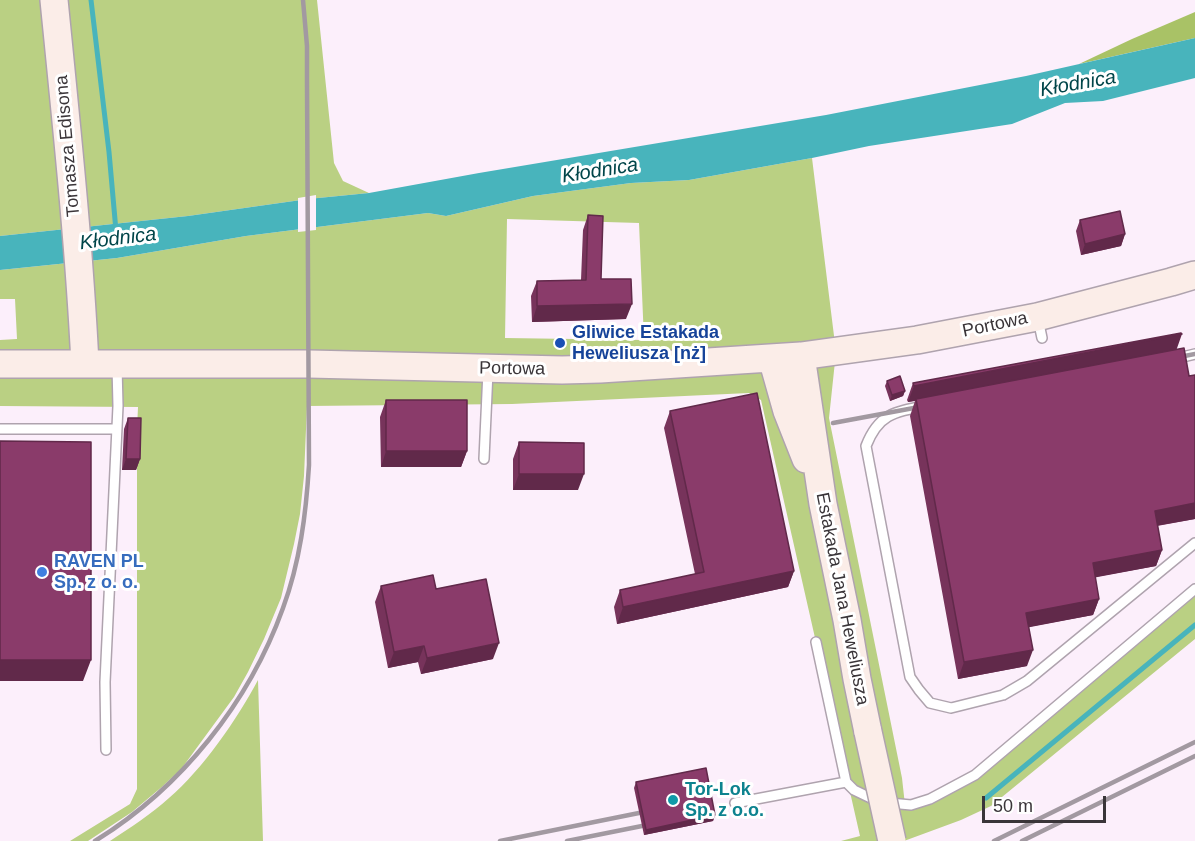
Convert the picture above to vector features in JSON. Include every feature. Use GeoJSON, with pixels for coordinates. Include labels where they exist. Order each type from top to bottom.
{"type":"FeatureCollection","features":[{"type":"Feature","properties":{"kind":"street","name":"Tomasza Edisona"},"geometry":{"type":"LineString","coordinates":[[54,0],[75,210],[85,364]]}},
{"type":"Feature","properties":{"kind":"street","name":"Portowa"},"geometry":{"type":"LineString","coordinates":[[0,364],[309,364],[562,370],[801,356],[940,336],[1040,328],[1195,275]]}},
{"type":"Feature","properties":{"kind":"street"},"geometry":{"type":"LineString","coordinates":[[809,407],[836,352]]}},
{"type":"Feature","properties":{"kind":"street","name":"Estakada Jana Heweliusza"},"geometry":{"type":"LineString","coordinates":[[801,356],[823,504],[891,841]]}},
{"type":"Feature","properties":{"kind":"street"},"geometry":{"type":"LineString","coordinates":[[772,358],[787,411],[823,504]]}},
{"type":"Feature","properties":{"kind":"lane"},"geometry":{"type":"LineString","coordinates":[[1166,360],[1195,354]]}},
{"type":"Feature","properties":{"kind":"lane"},"geometry":{"type":"LineString","coordinates":[[106,750],[105,682],[117,364]]}},
{"type":"Feature","properties":{"kind":"lane"},"geometry":{"type":"LineString","coordinates":[[484,459],[489,368]]}},
{"type":"Feature","properties":{"kind":"lane"},"geometry":{"type":"LineString","coordinates":[[938,403],[904,410],[883,419],[872,431],[866,446],[910,677],[930,703],[951,708],[1003,695],[1028,681],[1195,543]]}},
{"type":"Feature","properties":{"kind":"lane"},"geometry":{"type":"LineString","coordinates":[[0,429],[116,429]]}},
{"type":"Feature","properties":{"kind":"lane"},"geometry":{"type":"LineString","coordinates":[[816,642],[846,782],[854,790],[879,802],[911,805],[930,799],[975,775],[1195,589]]}},
{"type":"Feature","properties":{"kind":"lane"},"geometry":{"type":"LineString","coordinates":[[735,803],[846,782]]}},
{"type":"Feature","properties":{"kind":"green space"},"geometry":{"type":"Polygon","coordinates":[[[0,0],[317,0],[334,163],[343,181],[369,193],[188,216],[0,236],[0,0]]]}},
{"type":"Feature","properties":{"kind":"green space"},"geometry":{"type":"Polygon","coordinates":[[[1195,12],[1195,38],[1079,64],[1132,39],[1195,12]]]}},
{"type":"Feature","properties":{"kind":"green space"},"geometry":{"type":"Polygon","coordinates":[[[812,158],[836,352],[829,418],[902,778],[905,805],[926,798],[976,771],[1195,583],[1195,639],[991,806],[904,841],[841,841],[860,836],[761,400],[749,393],[512,404],[307,406],[304,476],[294,544],[281,598],[248,672],[234,697],[182,768],[132,812],[88,841],[70,841],[130,804],[137,789],[138,407],[0,406],[0,340],[17,339],[15,299],[0,299],[0,270],[117,258],[246,236],[428,213],[446,216],[533,196],[631,183],[689,180],[812,158]],[[507,219],[505,338],[644,340],[639,223],[507,219]]]}},
{"type":"Feature","properties":{"kind":"green space"},"geometry":{"type":"Polygon","coordinates":[[[258,680],[263,841],[110,841],[162,804],[194,773],[230,727],[258,680]]]}},
{"type":"Feature","properties":{"kind":"water","name":"Kłodnica"},"geometry":{"type":"Polygon","coordinates":[[[1195,38],[1195,78],[1103,101],[1065,103],[1012,124],[869,146],[689,180],[631,183],[533,196],[446,216],[428,213],[246,236],[117,258],[0,270],[0,236],[188,216],[369,193],[826,115],[1026,76],[1195,38]]]}},
{"type":"Feature","properties":{"kind":"pier"},"geometry":{"type":"Polygon","coordinates":[[[316,195],[316,230],[298,232],[298,198],[316,195]]]}},
{"type":"Feature","properties":{"kind":"building"},"geometry":{"type":"Polygon","coordinates":[[[1120,211],[1125,234],[1085,244],[1080,220],[1120,211]]]}},
{"type":"Feature","properties":{"kind":"building"},"geometry":{"type":"Polygon","coordinates":[[[588,215],[603,216],[601,279],[631,279],[632,304],[537,306],[537,281],[586,280],[588,215]]]}},
{"type":"Feature","properties":{"kind":"building"},"geometry":{"type":"Polygon","coordinates":[[[1181,333],[914,386],[913,383],[1181,333]]]}},
{"type":"Feature","properties":{"kind":"building"},"geometry":{"type":"Polygon","coordinates":[[[1184,348],[1189,376],[1195,375],[1195,503],[1155,511],[1162,550],[1093,563],[1099,599],[1026,613],[1033,650],[964,662],[916,399],[1184,348]]]}},
{"type":"Feature","properties":{"kind":"building"},"geometry":{"type":"Polygon","coordinates":[[[900,376],[905,391],[892,395],[887,381],[900,376]]]}},
{"type":"Feature","properties":{"kind":"building"},"geometry":{"type":"Polygon","coordinates":[[[757,393],[794,571],[623,607],[620,590],[704,572],[670,411],[757,393]]]}},
{"type":"Feature","properties":{"kind":"building"},"geometry":{"type":"Polygon","coordinates":[[[386,400],[467,400],[467,451],[386,451],[386,400]]]}},
{"type":"Feature","properties":{"kind":"building"},"geometry":{"type":"Polygon","coordinates":[[[128,418],[141,418],[140,459],[126,459],[128,418]]]}},
{"type":"Feature","properties":{"kind":"building","name":"RAVEN PL Sp. z o. o."},"geometry":{"type":"Polygon","coordinates":[[[0,441],[91,442],[91,660],[0,660],[0,441]]]}},
{"type":"Feature","properties":{"kind":"building"},"geometry":{"type":"Polygon","coordinates":[[[519,442],[584,443],[584,474],[519,474],[519,442]]]}},
{"type":"Feature","properties":{"kind":"building"},"geometry":{"type":"Polygon","coordinates":[[[433,575],[436,589],[486,579],[499,643],[427,658],[424,646],[394,652],[381,586],[433,575]]]}},
{"type":"Feature","properties":{"kind":"building","name":"Tor-Lok Sp. z o.o."},"geometry":{"type":"Polygon","coordinates":[[[706,768],[715,815],[646,830],[636,782],[706,768]]]}},
{"type":"Feature","properties":{"kind":"waterway","name":"Kłodnica"},"geometry":{"type":"LineString","coordinates":[[91,0],[116,231]]}},
{"type":"Feature","properties":{"kind":"waterway"},"geometry":{"type":"LineString","coordinates":[[986,798],[1195,625]]}},
{"type":"Feature","properties":{"kind":"railway"},"geometry":{"type":"LineString","coordinates":[[95,841],[156,796],[208,740],[231,709],[269,643],[294,573],[304,520],[309,465],[307,46],[303,0]]}},
{"type":"Feature","properties":{"kind":"railway"},"geometry":{"type":"LineString","coordinates":[[1169,359],[1195,354]]}},
{"type":"Feature","properties":{"kind":"railway"},"geometry":{"type":"LineString","coordinates":[[833,423],[930,405]]}},
{"type":"Feature","properties":{"kind":"railway"},"geometry":{"type":"LineString","coordinates":[[994,841],[1195,742]]}},
{"type":"Feature","properties":{"kind":"railway"},"geometry":{"type":"LineString","coordinates":[[1022,841],[1195,756]]}},
{"type":"Feature","properties":{"kind":"railway"},"geometry":{"type":"LineString","coordinates":[[500,841],[639,813]]}},
{"type":"Feature","properties":{"kind":"railway"},"geometry":{"type":"LineString","coordinates":[[567,841],[642,826]]}},
{"type":"Feature","properties":{"kind":"place","name":"Gliwice Estakada Heweliusza [nż]"},"geometry":{"type":"Point","coordinates":[560,343]}},
{"type":"Feature","properties":{"kind":"place","name":"RAVEN PL Sp. z o. o."},"geometry":{"type":"Point","coordinates":[42,572]}},
{"type":"Feature","properties":{"kind":"place","name":"Tor-Lok Sp. z o.o."},"geometry":{"type":"Point","coordinates":[673,800]}}]}
